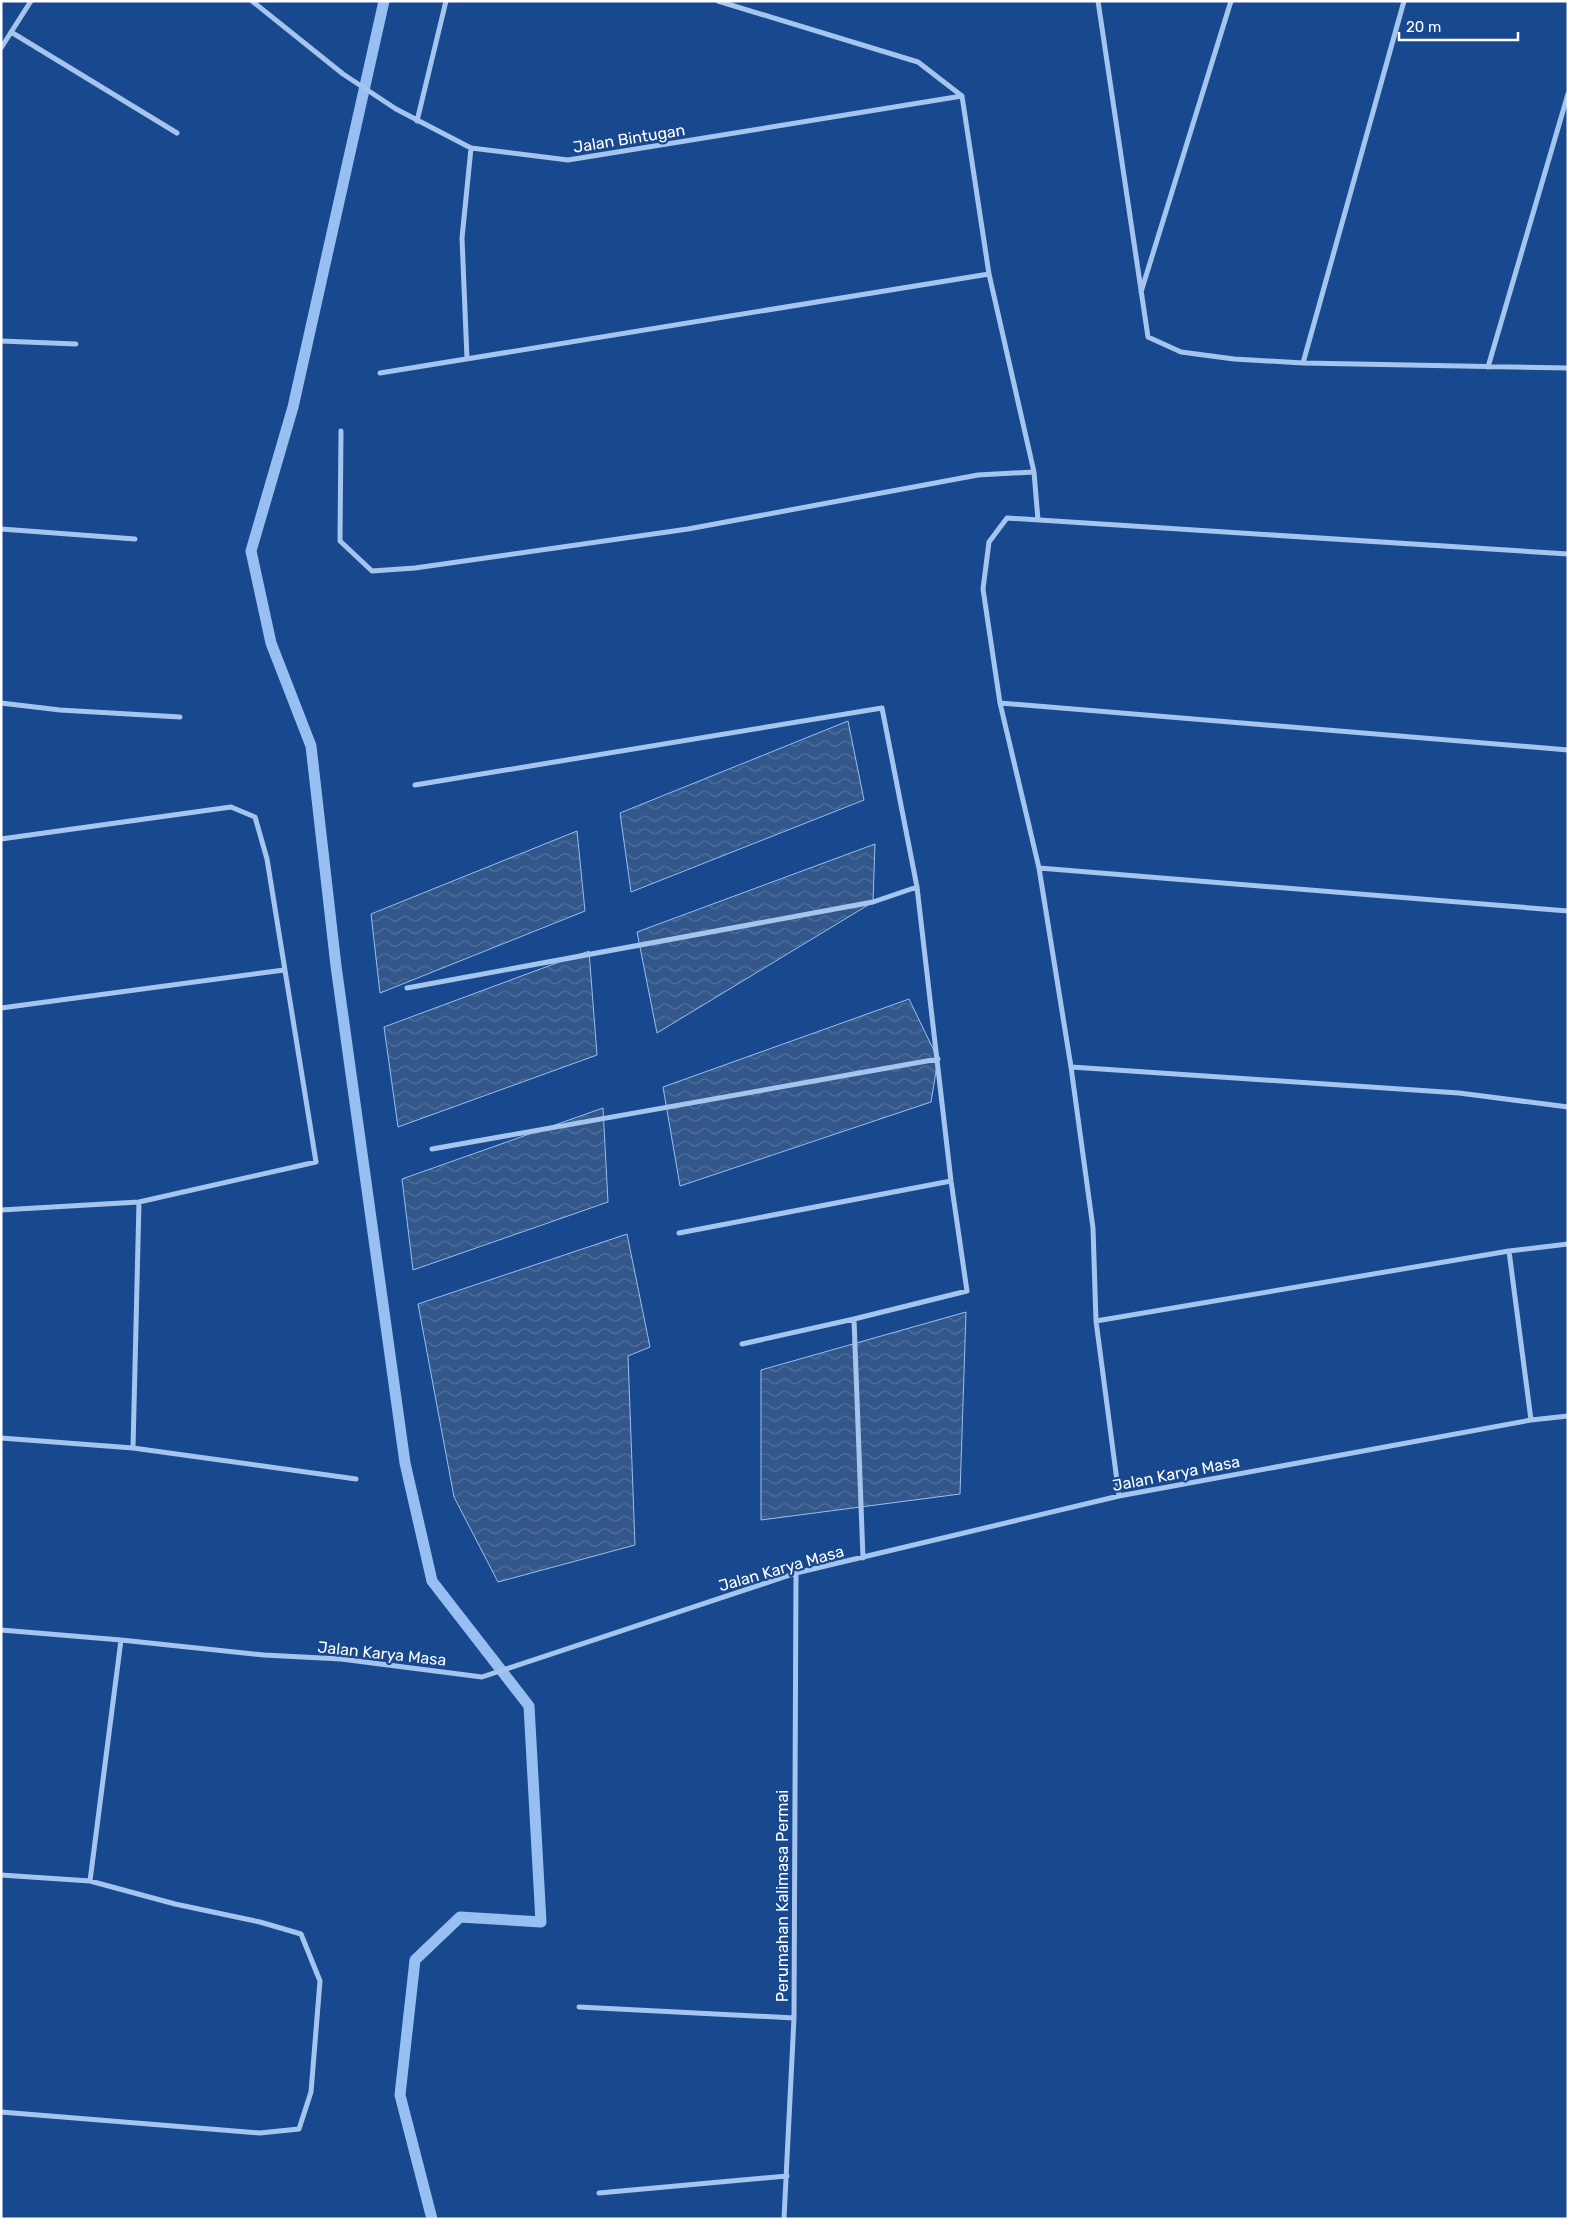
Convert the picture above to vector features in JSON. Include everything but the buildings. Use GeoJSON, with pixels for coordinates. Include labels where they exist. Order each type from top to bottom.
{"type":"FeatureCollection","features":[{"type":"Feature","properties":{"kind":"street"},"geometry":{"type":"LineString","coordinates":[[1,48],[31,1]]}},
{"type":"Feature","properties":{"kind":"street","name":"Jalan Bintugan"},"geometry":{"type":"LineString","coordinates":[[252,1],[343,74],[396,109],[471,148],[568,160],[962,96]]}},
{"type":"Feature","properties":{"kind":"street"},"geometry":{"type":"LineString","coordinates":[[417,120],[446,1]]}},
{"type":"Feature","properties":{"kind":"street"},"geometry":{"type":"LineString","coordinates":[[718,1],[918,62],[962,96],[990,274],[1034,472],[1038,520]]}},
{"type":"Feature","properties":{"kind":"street"},"geometry":{"type":"LineString","coordinates":[[1098,1],[1140,295],[1148,337],[1181,352],[1234,359],[1303,364],[1568,368]]}},
{"type":"Feature","properties":{"kind":"street"},"geometry":{"type":"LineString","coordinates":[[1140,295],[1232,1]]}},
{"type":"Feature","properties":{"kind":"street"},"geometry":{"type":"LineString","coordinates":[[1303,364],[1404,1]]}},
{"type":"Feature","properties":{"kind":"street"},"geometry":{"type":"LineString","coordinates":[[11,32],[177,133]]}},
{"type":"Feature","properties":{"kind":"street"},"geometry":{"type":"LineString","coordinates":[[1488,367],[1568,94]]}},
{"type":"Feature","properties":{"kind":"street"},"geometry":{"type":"LineString","coordinates":[[467,359],[462,238],[471,148]]}},
{"type":"Feature","properties":{"kind":"street"},"geometry":{"type":"LineString","coordinates":[[380,373],[990,274]]}},
{"type":"Feature","properties":{"kind":"street"},"geometry":{"type":"LineString","coordinates":[[1,341],[76,344]]}},
{"type":"Feature","properties":{"kind":"street"},"geometry":{"type":"LineString","coordinates":[[341,431],[340,541],[372,571],[415,568],[688,529],[978,475],[1034,472]]}},
{"type":"Feature","properties":{"kind":"street"},"geometry":{"type":"LineString","coordinates":[[1119,1496],[1096,1321],[1093,1228],[1071,1067],[1039,868],[1000,703],[983,589],[989,542],[1007,518],[1568,554]]}},
{"type":"Feature","properties":{"kind":"street"},"geometry":{"type":"LineString","coordinates":[[1,529],[134,539]]}},
{"type":"Feature","properties":{"kind":"street"},"geometry":{"type":"LineString","coordinates":[[1,703],[60,710],[180,717]]}},
{"type":"Feature","properties":{"kind":"street"},"geometry":{"type":"LineString","coordinates":[[1000,703],[1568,750]]}},
{"type":"Feature","properties":{"kind":"street"},"geometry":{"type":"LineString","coordinates":[[415,785],[882,708],[917,887],[951,1181],[967,1291],[742,1344]]}},
{"type":"Feature","properties":{"kind":"street"},"geometry":{"type":"LineString","coordinates":[[1,839],[231,807],[255,817],[267,859],[316,1162],[139,1202],[1,1210]]}},
{"type":"Feature","properties":{"kind":"street"},"geometry":{"type":"LineString","coordinates":[[1039,868],[1568,911]]}},
{"type":"Feature","properties":{"kind":"street"},"geometry":{"type":"LineString","coordinates":[[407,988],[873,902],[917,887]]}},
{"type":"Feature","properties":{"kind":"street"},"geometry":{"type":"LineString","coordinates":[[1,1008],[284,970]]}},
{"type":"Feature","properties":{"kind":"street"},"geometry":{"type":"LineString","coordinates":[[432,1149],[938,1059]]}},
{"type":"Feature","properties":{"kind":"street"},"geometry":{"type":"LineString","coordinates":[[1071,1067],[1459,1093],[1568,1107]]}},
{"type":"Feature","properties":{"kind":"street"},"geometry":{"type":"LineString","coordinates":[[679,1233],[951,1181]]}},
{"type":"Feature","properties":{"kind":"street"},"geometry":{"type":"LineString","coordinates":[[133,1448],[139,1202]]}},
{"type":"Feature","properties":{"kind":"street"},"geometry":{"type":"LineString","coordinates":[[1096,1321],[1509,1251],[1568,1244]]}},
{"type":"Feature","properties":{"kind":"street"},"geometry":{"type":"LineString","coordinates":[[1509,1251],[1531,1420]]}},
{"type":"Feature","properties":{"kind":"street"},"geometry":{"type":"LineString","coordinates":[[854,1319],[863,1558]]}},
{"type":"Feature","properties":{"kind":"street","name":"Jalan Karya Masa"},"geometry":{"type":"LineString","coordinates":[[1,1630],[264,1655],[341,1659],[482,1677],[796,1574],[1119,1496],[1531,1420],[1568,1416]]}},
{"type":"Feature","properties":{"kind":"street"},"geometry":{"type":"LineString","coordinates":[[1,1438],[133,1448],[356,1479]]}},
{"type":"Feature","properties":{"kind":"street","name":"Perumahan Kalimasa Permai"},"geometry":{"type":"LineString","coordinates":[[784,2219],[794,2018],[796,1574]]}},
{"type":"Feature","properties":{"kind":"street"},"geometry":{"type":"LineString","coordinates":[[90,1881],[121,1640]]}},
{"type":"Feature","properties":{"kind":"street"},"geometry":{"type":"LineString","coordinates":[[1,1875],[90,1881],[175,1904],[260,1922],[301,1934],[320,1981],[311,2092],[299,2129],[260,2133],[1,2112]]}},
{"type":"Feature","properties":{"kind":"street"},"geometry":{"type":"LineString","coordinates":[[580,2007],[794,2018]]}},
{"type":"Feature","properties":{"kind":"street"},"geometry":{"type":"LineString","coordinates":[[599,2193],[787,2176]]}},
{"type":"Feature","properties":{"kind":"water"},"geometry":{"type":"Polygon","coordinates":[[[848,721],[864,800],[631,892],[620,813],[848,721]]]}},
{"type":"Feature","properties":{"kind":"water"},"geometry":{"type":"Polygon","coordinates":[[[577,831],[585,911],[380,993],[371,914],[577,831]]]}},
{"type":"Feature","properties":{"kind":"water"},"geometry":{"type":"Polygon","coordinates":[[[875,844],[873,902],[657,1033],[637,932],[875,844]]]}},
{"type":"Feature","properties":{"kind":"water"},"geometry":{"type":"Polygon","coordinates":[[[589,951],[597,1055],[398,1127],[384,1027],[589,951]]]}},
{"type":"Feature","properties":{"kind":"water"},"geometry":{"type":"Polygon","coordinates":[[[909,999],[938,1059],[931,1102],[680,1186],[663,1087],[909,999]]]}},
{"type":"Feature","properties":{"kind":"water"},"geometry":{"type":"Polygon","coordinates":[[[603,1108],[608,1202],[413,1270],[402,1179],[603,1108]]]}},
{"type":"Feature","properties":{"kind":"water"},"geometry":{"type":"Polygon","coordinates":[[[627,1234],[650,1347],[628,1356],[635,1545],[498,1582],[454,1497],[418,1304],[627,1234]]]}},
{"type":"Feature","properties":{"kind":"water"},"geometry":{"type":"Polygon","coordinates":[[[966,1312],[960,1494],[761,1520],[761,1370],[966,1312]]]}},
{"type":"Feature","properties":{"kind":"waterway"},"geometry":{"type":"LineString","coordinates":[[384,1],[293,407],[251,551],[271,643],[311,746],[336,966],[405,1463],[432,1581],[529,1706],[541,1922],[460,1917],[415,1960],[400,2095],[432,2219]]}}]}
